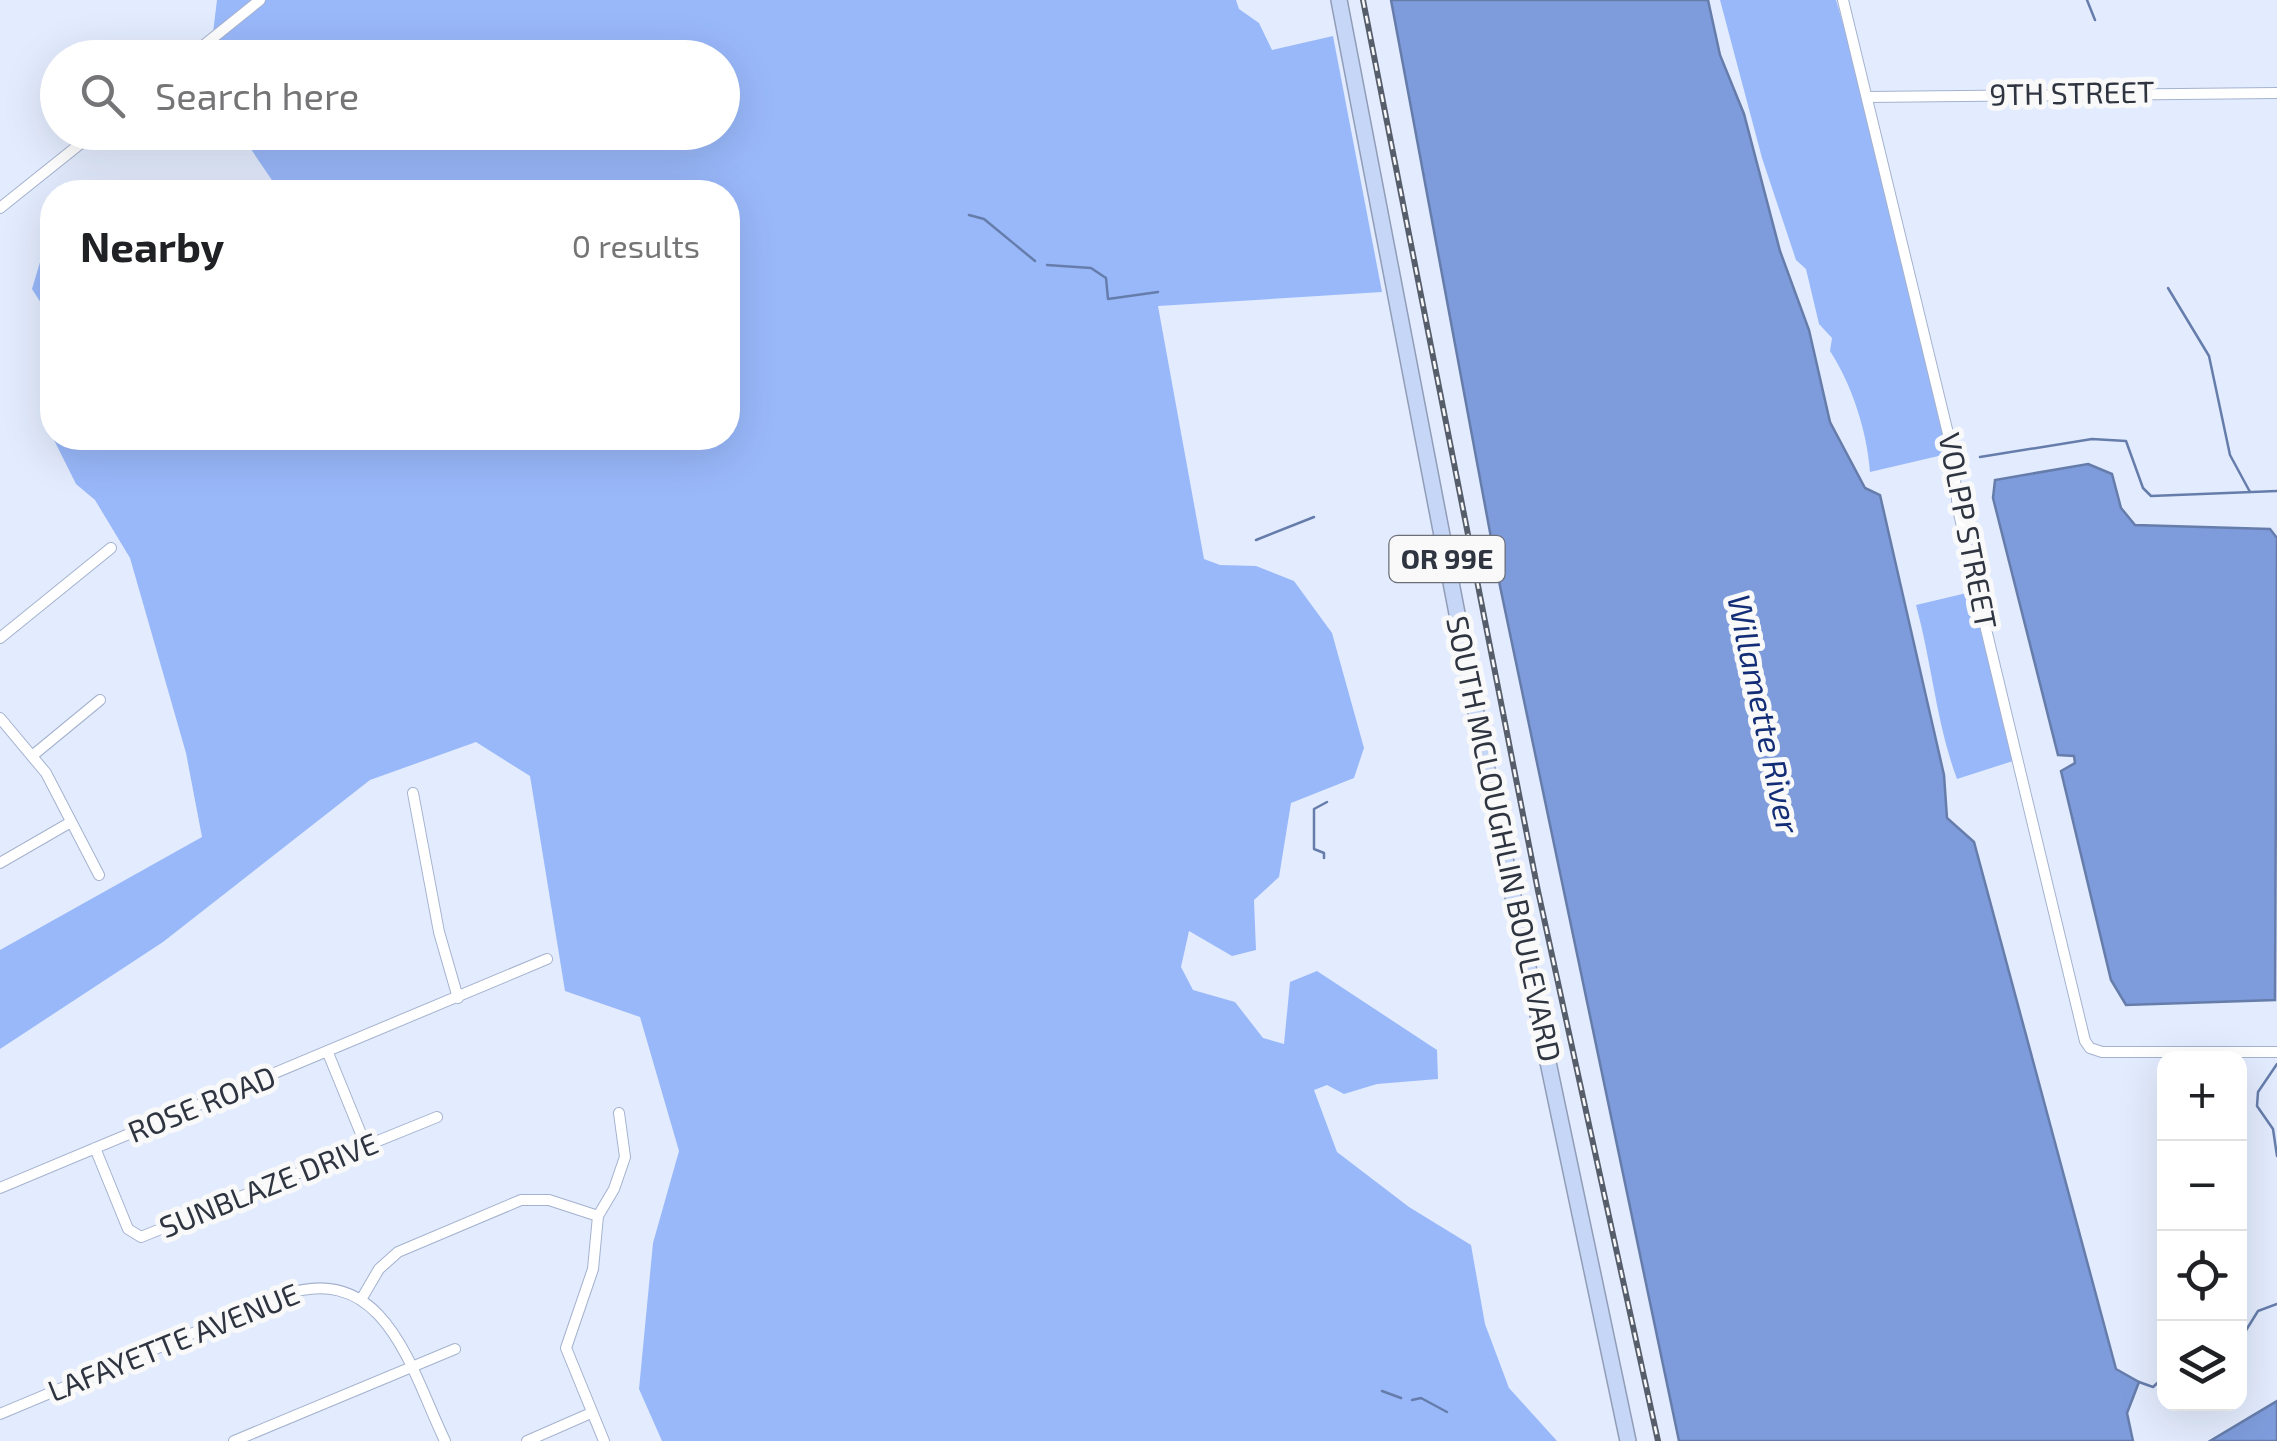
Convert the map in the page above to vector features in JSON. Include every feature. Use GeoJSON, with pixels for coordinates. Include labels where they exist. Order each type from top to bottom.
{"type":"FeatureCollection","features":[{"type":"Feature","properties":{"kind":"highway","name":"SOUTH MCLOUGHLIN BOULEVARD"},"geometry":{"type":"LineString","coordinates":[[1340,0],[1495,811],[1628,1441]]}},
{"type":"Feature","properties":{"kind":"street"},"geometry":{"type":"LineString","coordinates":[[210,40],[260,0]]}},
{"type":"Feature","properties":{"kind":"street","name":"VOLPP STREET"},"geometry":{"type":"LineString","coordinates":[[1843,0],[1952,450],[1958,509],[2085,1041],[2090,1048],[2102,1052],[2277,1052]]}},
{"type":"Feature","properties":{"kind":"street","name":"9TH STREET"},"geometry":{"type":"LineString","coordinates":[[1867,96],[2277,93]]}},
{"type":"Feature","properties":{"kind":"street"},"geometry":{"type":"LineString","coordinates":[[0,208],[72,150]]}},
{"type":"Feature","properties":{"kind":"street"},"geometry":{"type":"LineString","coordinates":[[0,638],[111,548]]}},
{"type":"Feature","properties":{"kind":"street"},"geometry":{"type":"LineString","coordinates":[[32,756],[100,700]]}},
{"type":"Feature","properties":{"kind":"street"},"geometry":{"type":"LineString","coordinates":[[0,718],[32,756],[99,875]]}},
{"type":"Feature","properties":{"kind":"street"},"geometry":{"type":"LineString","coordinates":[[414,792],[439,932],[458,998]]}},
{"type":"Feature","properties":{"kind":"street"},"geometry":{"type":"LineString","coordinates":[[0,864],[72,822]]}},
{"type":"Feature","properties":{"kind":"street","name":"ROSE ROAD"},"geometry":{"type":"LineString","coordinates":[[0,1188],[546,959]]}},
{"type":"Feature","properties":{"kind":"street"},"geometry":{"type":"LineString","coordinates":[[328,1053],[366,1146]]}},
{"type":"Feature","properties":{"kind":"street"},"geometry":{"type":"LineString","coordinates":[[604,1441],[566,1348],[593,1269],[598,1216],[614,1190],[624,1157],[619,1113]]}},
{"type":"Feature","properties":{"kind":"street","name":"SUNBLAZE DRIVE"},"geometry":{"type":"LineString","coordinates":[[96,1148],[128,1228],[141,1237],[437,1117]]}},
{"type":"Feature","properties":{"kind":"street"},"geometry":{"type":"LineString","coordinates":[[445,1441],[388,1323],[362,1298],[379,1269],[398,1252],[522,1200],[549,1200],[598,1216]]}},
{"type":"Feature","properties":{"kind":"street","name":"LAFAYETTE AVENUE"},"geometry":{"type":"LineString","coordinates":[[0,1414],[296,1291],[330,1288],[362,1298]]}},
{"type":"Feature","properties":{"kind":"street"},"geometry":{"type":"LineString","coordinates":[[234,1441],[455,1349]]}},
{"type":"Feature","properties":{"kind":"street"},"geometry":{"type":"LineString","coordinates":[[526,1441],[591,1412]]}},
{"type":"Feature","properties":{"kind":"shaded area"},"geometry":{"type":"Polygon","coordinates":[[[217,0],[1236,0],[1239,9],[1259,23],[1272,50],[1333,36],[1382,292],[1158,306],[1204,559],[1220,565],[1256,566],[1294,581],[1332,633],[1364,748],[1354,778],[1291,803],[1279,877],[1254,900],[1256,950],[1232,956],[1189,931],[1181,967],[1193,990],[1235,1002],[1263,1038],[1284,1044],[1290,982],[1317,971],[1437,1050],[1438,1079],[1377,1084],[1344,1094],[1327,1085],[1314,1090],[1337,1152],[1409,1207],[1471,1245],[1485,1324],[1509,1388],[1557,1441],[662,1441],[639,1389],[653,1243],[679,1151],[640,1017],[565,991],[530,776],[476,742],[370,780],[163,942],[0,1049],[0,950],[202,837],[186,753],[130,558],[95,500],[76,484],[59,450],[740,450],[740,180],[272,180],[252,150],[740,150],[740,40],[212,40],[217,0]]]}},
{"type":"Feature","properties":{"kind":"shaded area"},"geometry":{"type":"Polygon","coordinates":[[[1720,0],[1836,0],[1866,102],[1947,454],[1870,472],[1857,409],[1830,351],[1832,338],[1819,324],[1806,269],[1796,260],[1762,158],[1720,0]]]}},
{"type":"Feature","properties":{"kind":"shaded area"},"geometry":{"type":"Polygon","coordinates":[[[40,262],[40,301],[32,289],[40,262]]]}},
{"type":"Feature","properties":{"kind":"shaded area"},"geometry":{"type":"Polygon","coordinates":[[[1971,592],[2013,761],[1957,779],[1916,605],[1971,592]]]}},
{"type":"Feature","properties":{"kind":"water","name":"Willamette River"},"geometry":{"type":"Polygon","coordinates":[[[1391,0],[1708,0],[1720,55],[1744,114],[1780,251],[1809,330],[1830,422],[1865,488],[1880,495],[1944,775],[1947,818],[1974,842],[2116,1369],[2139,1382],[2127,1413],[2133,1441],[1679,1441],[1500,586],[1391,0]]]}},
{"type":"Feature","properties":{"kind":"water"},"geometry":{"type":"Polygon","coordinates":[[[2088,464],[2112,474],[2121,508],[2135,525],[2270,529],[2277,538],[2275,1000],[2126,1005],[2111,980],[2061,771],[2075,763],[2074,756],[2058,755],[1993,498],[1995,480],[2088,464]]]}},
{"type":"Feature","properties":{"kind":"water"},"geometry":{"type":"Polygon","coordinates":[[[2277,1401],[2277,1441],[2210,1441],[2277,1401]]]}},
{"type":"Feature","properties":{"kind":"waterway"},"geometry":{"type":"LineString","coordinates":[[2087,0],[2095,20]]}},
{"type":"Feature","properties":{"kind":"waterway"},"geometry":{"type":"LineString","coordinates":[[969,215],[984,219],[1035,261]]}},
{"type":"Feature","properties":{"kind":"waterway"},"geometry":{"type":"LineString","coordinates":[[1047,265],[1091,268],[1106,278],[1108,299],[1158,292]]}},
{"type":"Feature","properties":{"kind":"waterway"},"geometry":{"type":"LineString","coordinates":[[2168,288],[2209,356],[2230,455],[2250,492]]}},
{"type":"Feature","properties":{"kind":"waterway"},"geometry":{"type":"LineString","coordinates":[[1980,457],[2092,439],[2126,441],[2143,488],[2151,496],[2277,491]]}},
{"type":"Feature","properties":{"kind":"waterway"},"geometry":{"type":"LineString","coordinates":[[1256,540],[1314,517]]}},
{"type":"Feature","properties":{"kind":"waterway"},"geometry":{"type":"LineString","coordinates":[[1324,858],[1324,853],[1314,849],[1314,809],[1327,802]]}},
{"type":"Feature","properties":{"kind":"waterway"},"geometry":{"type":"LineString","coordinates":[[2277,1064],[2258,1092],[2257,1106],[2273,1129],[2277,1156]]}},
{"type":"Feature","properties":{"kind":"waterway"},"geometry":{"type":"LineString","coordinates":[[2247,1329],[2258,1311],[2277,1304]]}},
{"type":"Feature","properties":{"kind":"waterway"},"geometry":{"type":"LineString","coordinates":[[2139,1382],[2153,1387],[2157,1383]]}},
{"type":"Feature","properties":{"kind":"waterway"},"geometry":{"type":"LineString","coordinates":[[1382,1391],[1401,1398]]}},
{"type":"Feature","properties":{"kind":"waterway"},"geometry":{"type":"LineString","coordinates":[[1412,1400],[1421,1398],[1447,1412]]}},
{"type":"Feature","properties":{"kind":"railway"},"geometry":{"type":"LineString","coordinates":[[1363,0],[1538,891],[1658,1441]]}}]}
